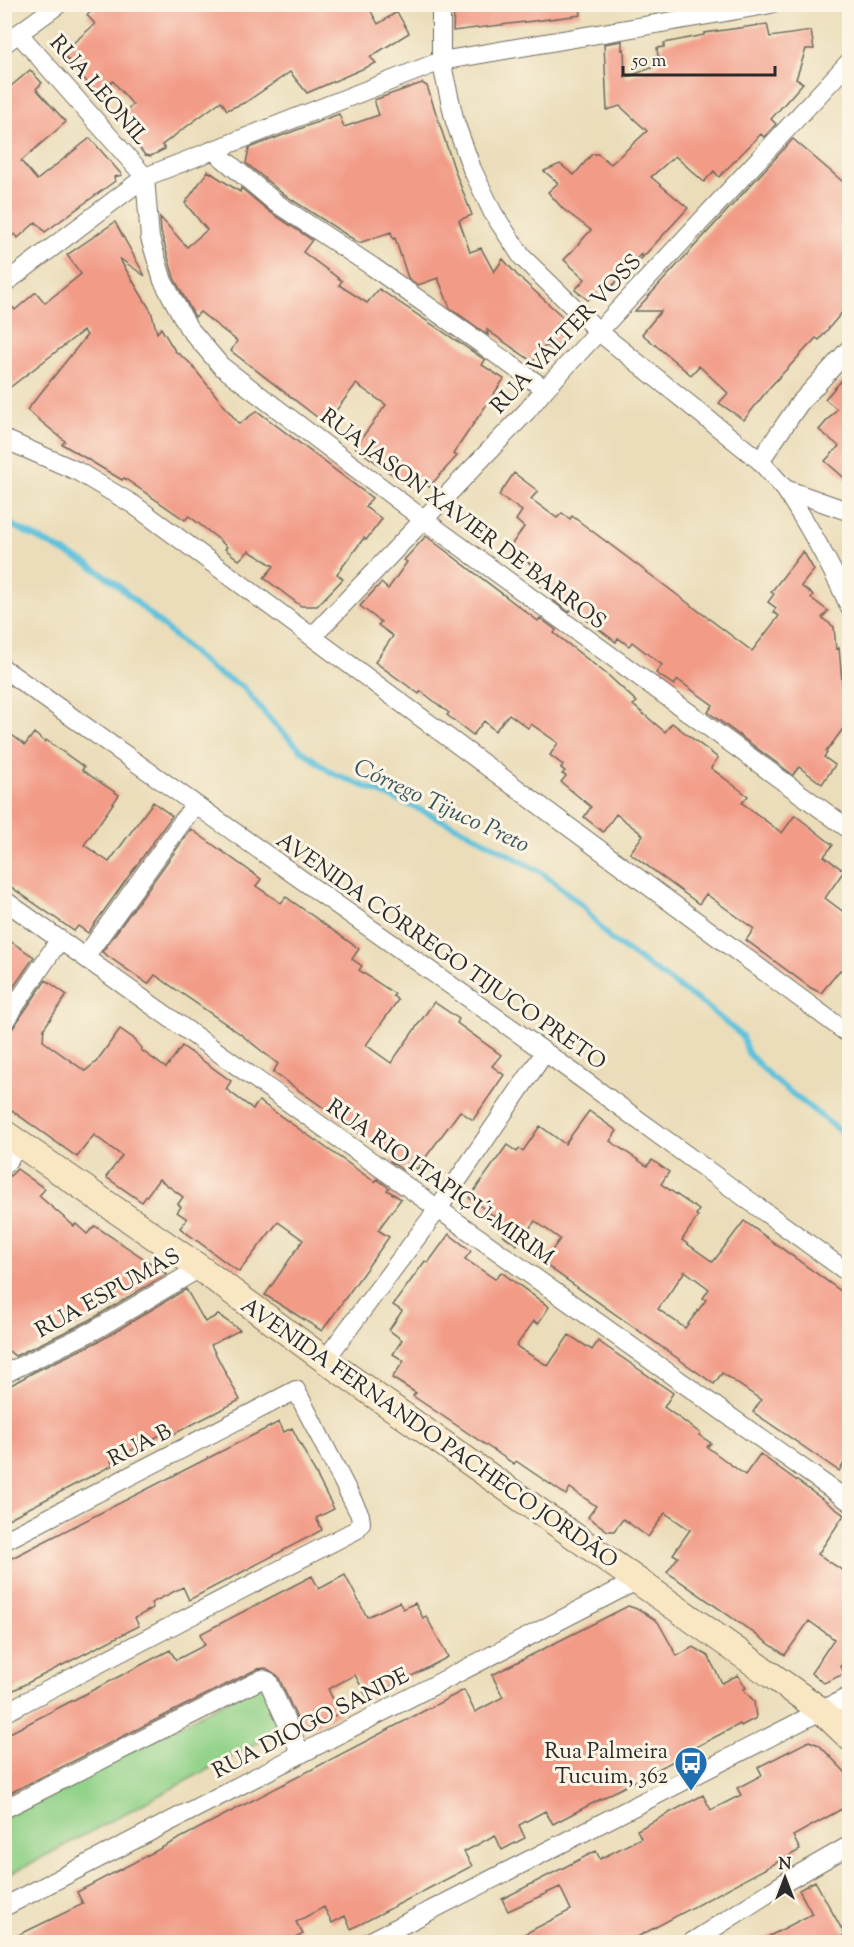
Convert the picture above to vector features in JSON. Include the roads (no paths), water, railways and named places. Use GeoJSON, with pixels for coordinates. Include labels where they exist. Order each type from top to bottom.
{"type":"FeatureCollection","features":[{"type":"Feature","properties":{"kind":"street"},"geometry":{"type":"LineString","coordinates":[[12,39],[59,4]]}},
{"type":"Feature","properties":{"kind":"street"},"geometry":{"type":"LineString","coordinates":[[441,4],[441,61],[459,131],[472,169],[493,213],[522,257],[599,332],[760,462],[785,489],[813,533],[849,609]]}},
{"type":"Feature","properties":{"kind":"street"},"geometry":{"type":"LineString","coordinates":[[4,284],[145,177],[441,61],[771,4]]}},
{"type":"Feature","properties":{"kind":"street","name":"RUA LEONIL"},"geometry":{"type":"LineString","coordinates":[[12,39],[145,177]]}},
{"type":"Feature","properties":{"kind":"street","name":"RUA VÁLTER VOSS"},"geometry":{"type":"LineString","coordinates":[[313,636],[527,411],[849,61]]}},
{"type":"Feature","properties":{"kind":"street"},"geometry":{"type":"LineString","coordinates":[[213,150],[276,203],[373,267],[545,389]]}},
{"type":"Feature","properties":{"kind":"street","name":"RUA JASON XAVIER DE BARROS"},"geometry":{"type":"LineString","coordinates":[[145,177],[150,238],[163,281],[188,327],[221,366],[423,519],[849,830]]}},
{"type":"Feature","properties":{"kind":"street"},"geometry":{"type":"LineString","coordinates":[[760,462],[799,404],[849,348]]}},
{"type":"Feature","properties":{"kind":"street"},"geometry":{"type":"LineString","coordinates":[[4,439],[77,471],[135,505],[849,1035]]}},
{"type":"Feature","properties":{"kind":"street"},"geometry":{"type":"LineString","coordinates":[[785,489],[849,512]]}},
{"type":"Feature","properties":{"kind":"street","name":"AVENIDA CÓRREGO TIJUCO PRETO"},"geometry":{"type":"LineString","coordinates":[[4,669],[545,1052],[849,1274]]}},
{"type":"Feature","properties":{"kind":"street"},"geometry":{"type":"LineString","coordinates":[[85,957],[195,804]]}},
{"type":"Feature","properties":{"kind":"street","name":"RUA RIO ITAPIÇÚ-MIRIM"},"geometry":{"type":"LineString","coordinates":[[4,900],[849,1502]]}},
{"type":"Feature","properties":{"kind":"street"},"geometry":{"type":"LineString","coordinates":[[4,1022],[60,939]]}},
{"type":"Feature","properties":{"kind":"street"},"geometry":{"type":"LineString","coordinates":[[326,1360],[438,1209],[545,1052]]}},
{"type":"Feature","properties":{"kind":"street"},"geometry":{"type":"LineString","coordinates":[[4,1165],[13,1138]]}},
{"type":"Feature","properties":{"kind":"street","name":"AVENIDA FERNANDO PACHECO JORDÃO"},"geometry":{"type":"LineString","coordinates":[[13,1138],[200,1268],[326,1360],[822,1711],[849,1738]]}},
{"type":"Feature","properties":{"kind":"street","name":"RUA ESPUMAS"},"geometry":{"type":"LineString","coordinates":[[4,1374],[95,1330],[200,1268]]}},
{"type":"Feature","properties":{"kind":"street","name":"RUA B"},"geometry":{"type":"LineString","coordinates":[[4,1541],[296,1390],[360,1515],[361,1523],[356,1530],[4,1713]]}},
{"type":"Feature","properties":{"kind":"street","name":"RUA DIOGO SANDE"},"geometry":{"type":"LineString","coordinates":[[4,1907],[638,1580]]}},
{"type":"Feature","properties":{"kind":"street"},"geometry":{"type":"LineString","coordinates":[[4,1809],[262,1679],[268,1681],[301,1754]]}},
{"type":"Feature","properties":{"kind":"street"},"geometry":{"type":"LineString","coordinates":[[373,1942],[849,1696]]}},
{"type":"Feature","properties":{"kind":"street"},"geometry":{"type":"LineString","coordinates":[[692,1942],[849,1845]]}},
{"type":"Feature","properties":{"kind":"waterway","name":"Córrego Tijuco Preto"},"geometry":{"type":"LineString","coordinates":[[4,521],[88,564],[114,582],[212,670],[243,687],[272,722],[301,750],[332,773],[408,804],[470,833],[544,874],[582,905],[610,939],[706,1006],[742,1036],[748,1053],[771,1077],[850,1139]]}},
{"type":"Feature","properties":{"kind":"place","name":"Rua Palmeira Tucuim, 362"},"geometry":{"type":"Point","coordinates":[691,1792]}}]}
